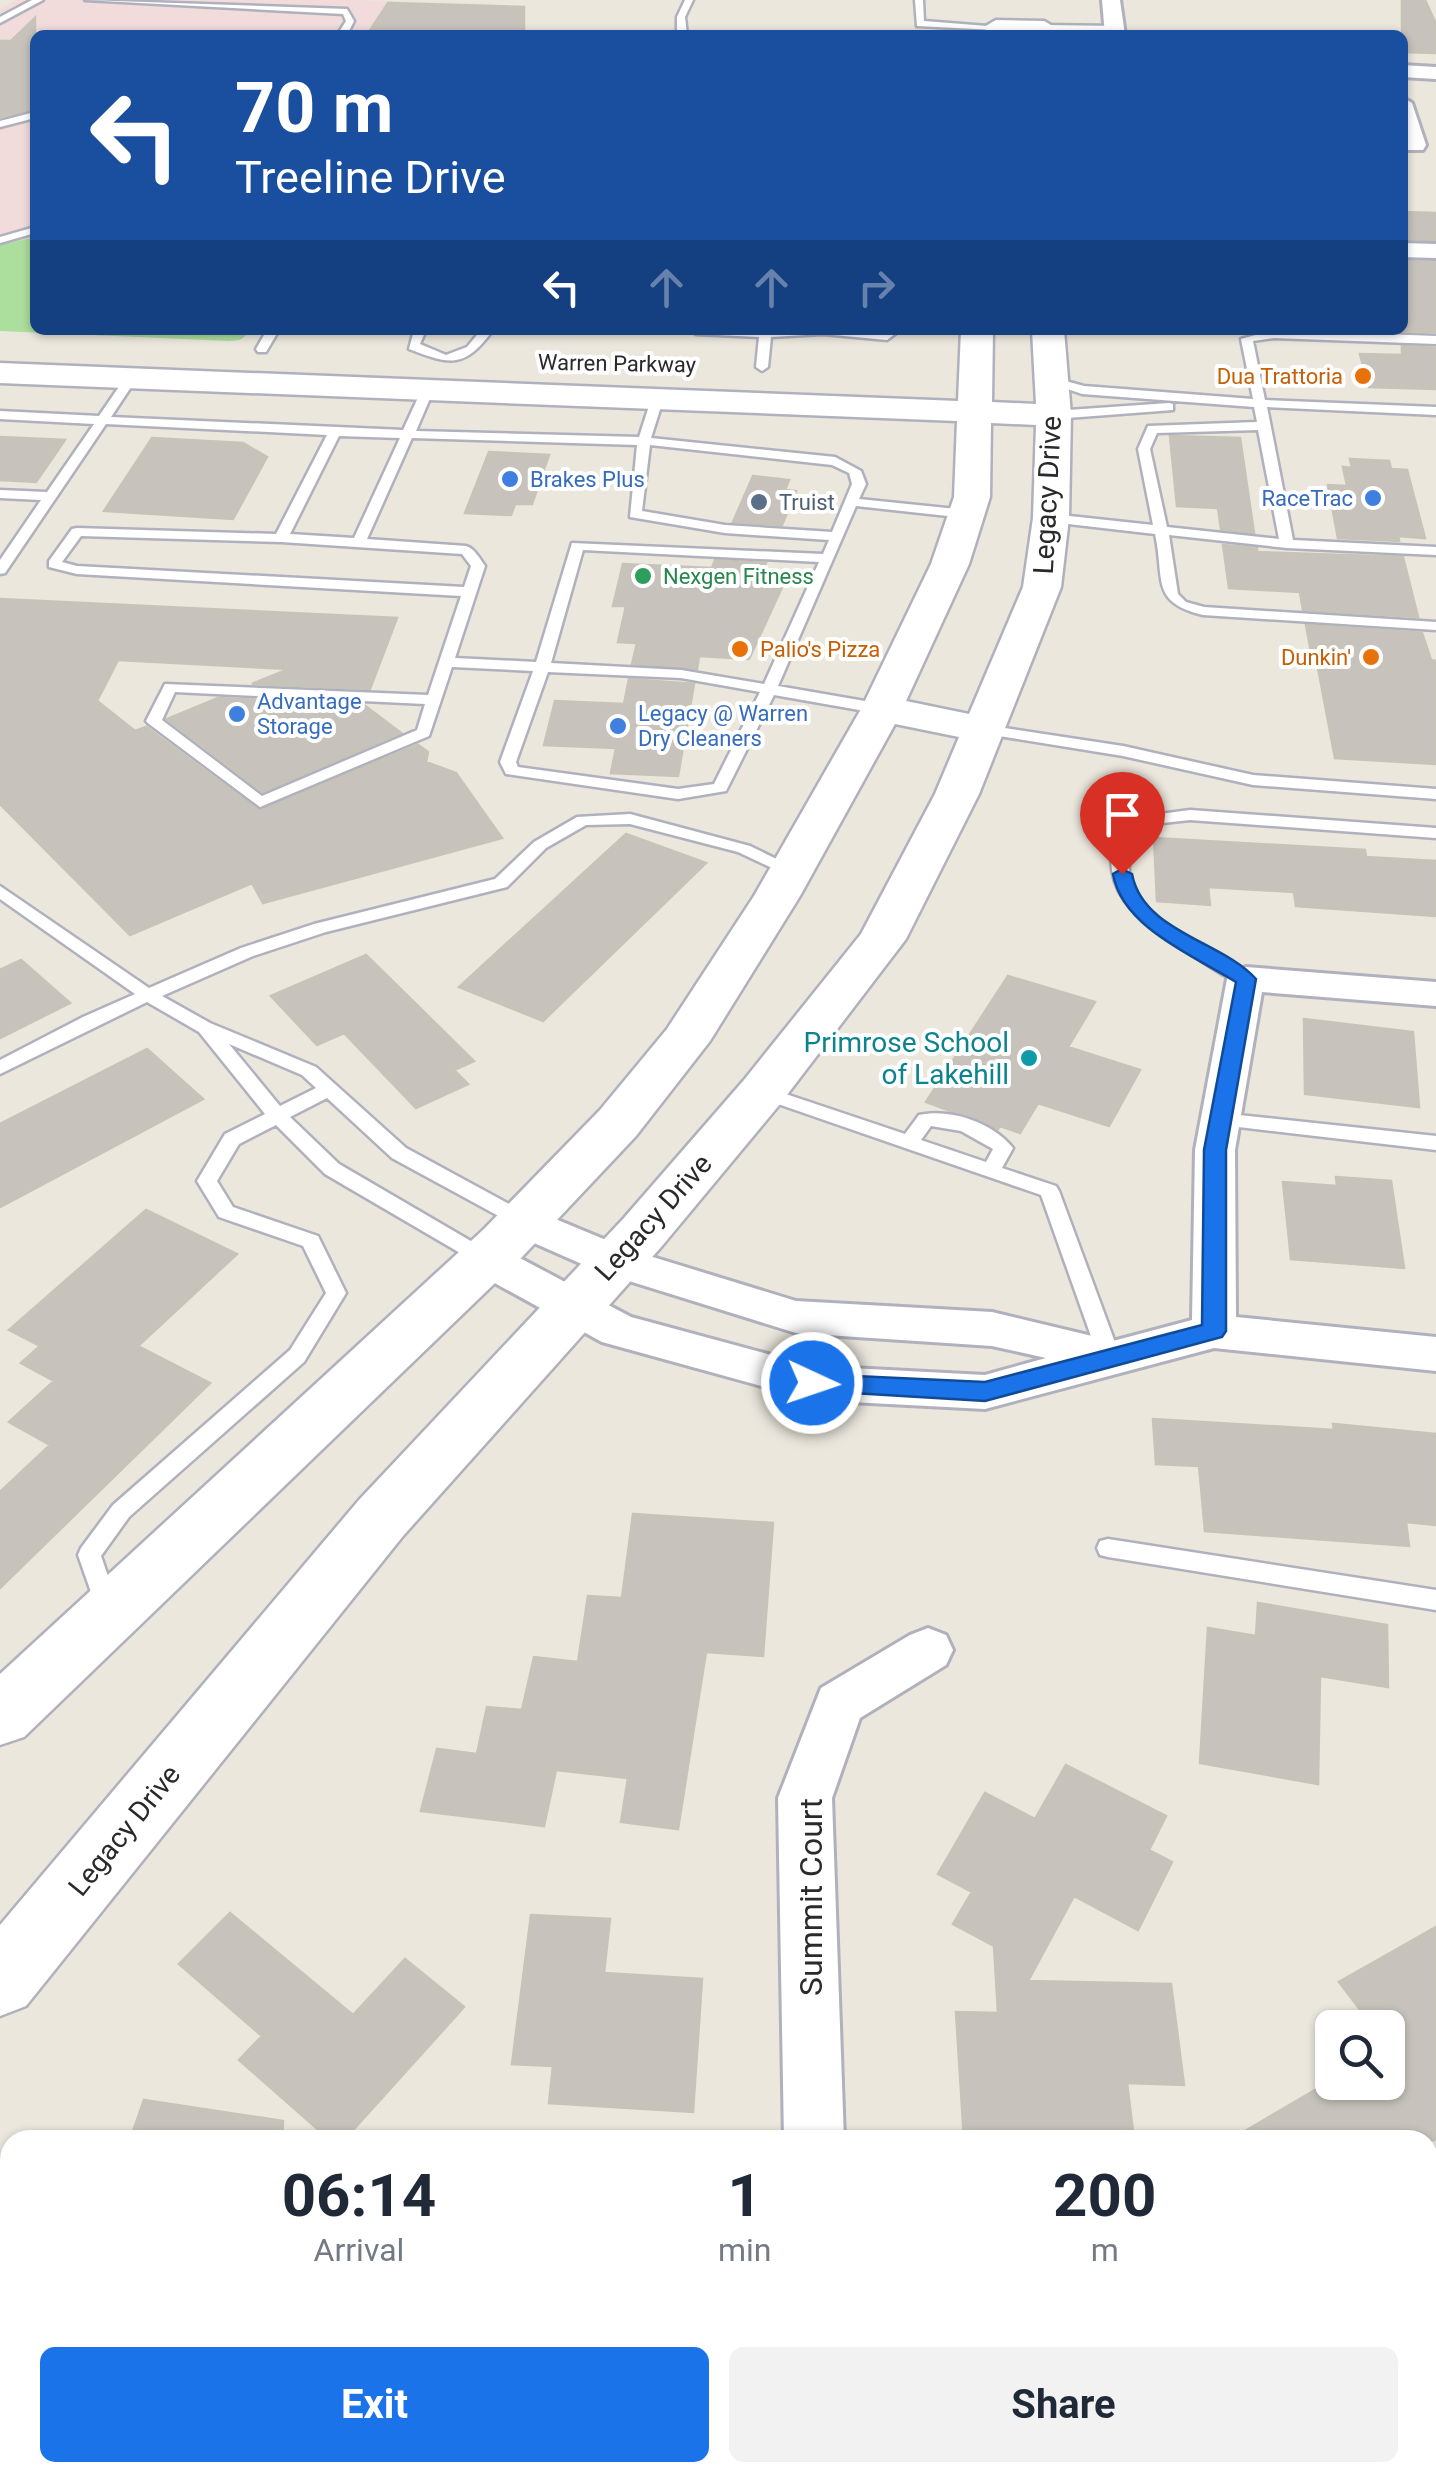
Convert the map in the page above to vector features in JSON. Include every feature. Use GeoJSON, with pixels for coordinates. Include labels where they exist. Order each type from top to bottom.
{"type":"FeatureCollection","features":[{"type":"Feature","properties":{"kind":"main road"},"geometry":{"type":"LineString","coordinates":[[1044,30],[1046,0]]}},
{"type":"Feature","properties":{"kind":"main road"},"geometry":{"type":"LineString","coordinates":[[996,22],[1039,30]]}},
{"type":"Feature","properties":{"kind":"main road"},"geometry":{"type":"LineString","coordinates":[[0,1716],[505,1240],[618,1123],[685,1041],[791,870],[882,708],[950,564],[972,498],[977,335]]}},
{"type":"Feature","properties":{"kind":"main road","name":"Legacy Drive"},"geometry":{"type":"LineString","coordinates":[[0,1981],[382,1518],[595,1284],[762,1092],[882,939],[958,794],[1042,587],[1051,518],[1048,335]]}},
{"type":"Feature","properties":{"kind":"main road"},"geometry":{"type":"LineString","coordinates":[[222,348],[267,340],[302,351]]}},
{"type":"Feature","properties":{"kind":"main road","name":"Warren Parkway"},"geometry":{"type":"LineString","coordinates":[[392,356],[446,358],[494,345]]}},
{"type":"Feature","properties":{"kind":"main road","name":"Warren Parkway"},"geometry":{"type":"LineString","coordinates":[[723,366],[764,350],[798,368]]}},
{"type":"Feature","properties":{"kind":"main road"},"geometry":{"type":"LineString","coordinates":[[428,389],[446,358]]}},
{"type":"Feature","properties":{"kind":"main road","name":"Warren Parkway"},"geometry":{"type":"LineString","coordinates":[[0,373],[657,400],[973,394],[1052,397]]}},
{"type":"Feature","properties":{"kind":"main road","name":"Warren Parkway"},"geometry":{"type":"LineString","coordinates":[[936,374],[973,394]]}},
{"type":"Feature","properties":{"kind":"main road"},"geometry":{"type":"LineString","coordinates":[[882,708],[985,730]]}},
{"type":"Feature","properties":{"kind":"street"},"geometry":{"type":"LineString","coordinates":[[1111,0],[1116,30]]}},
{"type":"Feature","properties":{"kind":"street"},"geometry":{"type":"LineString","coordinates":[[1408,72],[1436,73]]}},
{"type":"Feature","properties":{"kind":"street"},"geometry":{"type":"LineString","coordinates":[[1408,90],[1436,91]]}},
{"type":"Feature","properties":{"kind":"street"},"geometry":{"type":"LineString","coordinates":[[1408,119],[1418,145]]}},
{"type":"Feature","properties":{"kind":"street"},"geometry":{"type":"LineString","coordinates":[[1408,250],[1436,252]]}},
{"type":"Feature","properties":{"kind":"street"},"geometry":{"type":"LineString","coordinates":[[1214,1331],[1215,1150],[1246,979],[1436,994]]}},
{"type":"Feature","properties":{"kind":"street"},"geometry":{"type":"LineString","coordinates":[[505,1240],[595,1284],[796,1317],[992,1328],[1108,1356]]}},
{"type":"Feature","properties":{"kind":"street"},"geometry":{"type":"LineString","coordinates":[[505,1240],[595,1284],[618,1330],[812,1383],[985,1392],[1108,1356],[1214,1331],[1436,1354]]}},
{"type":"Feature","properties":{"kind":"street","name":"Summit Court"},"geometry":{"type":"LineString","coordinates":[[814,2130],[805,1798],[839,1704],[928,1650]]}},
{"type":"Feature","properties":{"kind":"lane"},"geometry":{"type":"LineString","coordinates":[[0,20],[39,0]]}},
{"type":"Feature","properties":{"kind":"lane"},"geometry":{"type":"LineString","coordinates":[[89,0],[348,12],[350,21],[345,30]]}},
{"type":"Feature","properties":{"kind":"lane"},"geometry":{"type":"LineString","coordinates":[[682,30],[681,17],[688,0]]}},
{"type":"Feature","properties":{"kind":"lane"},"geometry":{"type":"LineString","coordinates":[[920,0],[919,29],[996,22]]}},
{"type":"Feature","properties":{"kind":"lane"},"geometry":{"type":"LineString","coordinates":[[12,108],[30,105]]}},
{"type":"Feature","properties":{"kind":"lane"},"geometry":{"type":"LineString","coordinates":[[0,124],[30,117]]}},
{"type":"Feature","properties":{"kind":"lane"},"geometry":{"type":"LineString","coordinates":[[0,228],[30,230]]}},
{"type":"Feature","properties":{"kind":"lane"},"geometry":{"type":"LineString","coordinates":[[0,240],[30,231]]}},
{"type":"Feature","properties":{"kind":"lane"},"geometry":{"type":"LineString","coordinates":[[418,335],[413,346],[446,358]]}},
{"type":"Feature","properties":{"kind":"lane"},"geometry":{"type":"LineString","coordinates":[[713,335],[764,350],[811,335]]}},
{"type":"Feature","properties":{"kind":"lane"},"geometry":{"type":"LineString","coordinates":[[1269,335],[1248,339],[1287,544]]}},
{"type":"Feature","properties":{"kind":"lane"},"geometry":{"type":"LineString","coordinates":[[1301,335],[1436,340]]}},
{"type":"Feature","properties":{"kind":"lane"},"geometry":{"type":"LineString","coordinates":[[0,570],[131,378]]}},
{"type":"Feature","properties":{"kind":"lane"},"geometry":{"type":"LineString","coordinates":[[359,542],[428,389]]}},
{"type":"Feature","properties":{"kind":"lane","name":"Warren Parkway"},"geometry":{"type":"LineString","coordinates":[[1052,397],[1082,390],[1231,402]]}},
{"type":"Feature","properties":{"kind":"lane","name":"Warren Parkway"},"geometry":{"type":"LineString","coordinates":[[1052,397],[1436,411]]}},
{"type":"Feature","properties":{"kind":"lane"},"geometry":{"type":"LineString","coordinates":[[657,400],[644,441],[634,514],[724,530],[837,536]]}},
{"type":"Feature","properties":{"kind":"lane"},"geometry":{"type":"LineString","coordinates":[[0,415],[335,432],[644,441],[840,462],[852,468],[860,478],[852,502],[837,536],[828,558],[771,690],[720,788],[678,794],[512,771],[508,762],[542,667],[577,546],[828,558]]}},
{"type":"Feature","properties":{"kind":"lane"},"geometry":{"type":"LineString","coordinates":[[1266,426],[1152,429],[1144,449],[1171,595],[1182,605],[1202,611],[1436,626]]}},
{"type":"Feature","properties":{"kind":"lane"},"geometry":{"type":"LineString","coordinates":[[281,538],[335,432]]}},
{"type":"Feature","properties":{"kind":"lane"},"geometry":{"type":"LineString","coordinates":[[0,494],[51,496]]}},
{"type":"Feature","properties":{"kind":"lane"},"geometry":{"type":"LineString","coordinates":[[852,502],[966,514]]}},
{"type":"Feature","properties":{"kind":"lane"},"geometry":{"type":"LineString","coordinates":[[1051,518],[1287,544],[1436,552]]}},
{"type":"Feature","properties":{"kind":"lane"},"geometry":{"type":"LineString","coordinates":[[434,700],[170,688],[154,721],[260,802],[424,733],[446,662],[470,592],[478,566],[466,550],[281,538],[77,532],[54,564],[78,570],[470,592]]}},
{"type":"Feature","properties":{"kind":"lane"},"geometry":{"type":"LineString","coordinates":[[446,662],[680,674],[882,708]]}},
{"type":"Feature","properties":{"kind":"lane"},"geometry":{"type":"LineString","coordinates":[[985,730],[1123,750],[1253,780],[1436,794]]}},
{"type":"Feature","properties":{"kind":"lane"},"geometry":{"type":"LineString","coordinates":[[1246,979],[1166,931],[1126,895],[1119,854],[1128,822],[1190,815],[1436,833]]}},
{"type":"Feature","properties":{"kind":"lane"},"geometry":{"type":"LineString","coordinates":[[0,1068],[89,1020],[265,946],[501,883],[540,845],[583,820],[630,819],[744,848],[791,870]]}},
{"type":"Feature","properties":{"kind":"lane"},"geometry":{"type":"LineString","coordinates":[[0,891],[150,996],[204,1027],[309,1071],[399,1153],[505,1240]]}},
{"type":"Feature","properties":{"kind":"lane"},"geometry":{"type":"LineString","coordinates":[[204,1027],[278,1116],[332,1169],[505,1240]]}},
{"type":"Feature","properties":{"kind":"lane"},"geometry":{"type":"LineString","coordinates":[[108,1611],[90,1555],[121,1511],[297,1356],[336,1293],[311,1241],[226,1212],[207,1180],[232,1139],[327,1090]]}},
{"type":"Feature","properties":{"kind":"lane"},"geometry":{"type":"LineString","coordinates":[[762,1092],[1049,1191],[1108,1356]]}},
{"type":"Feature","properties":{"kind":"lane"},"geometry":{"type":"LineString","coordinates":[[908,1144],[926,1120],[941,1119],[990,1135],[1003,1148],[990,1172]]}},
{"type":"Feature","properties":{"kind":"lane"},"geometry":{"type":"LineString","coordinates":[[1220,1119],[1436,1143]]}},
{"type":"Feature","properties":{"kind":"lane"},"geometry":{"type":"LineString","coordinates":[[1108,1548],[1436,1600]]}},
{"type":"Feature","properties":{"kind":"shaded area"},"geometry":{"type":"Polygon","coordinates":[[[16,0],[495,4],[482,30],[30,30],[30,317],[0,316],[0,9],[16,0]]]}},
{"type":"Feature","properties":{"kind":"green space"},"geometry":{"type":"Polygon","coordinates":[[[30,238],[30,332],[0,331],[0,245],[30,238]]]}},
{"type":"Feature","properties":{"kind":"green space"},"geometry":{"type":"Polygon","coordinates":[[[92,335],[246,335],[229,341],[92,335]]]}},
{"type":"Feature","properties":{"kind":"building"},"geometry":{"type":"Polygon","coordinates":[[[1402,0],[1425,0],[1436,24],[1436,53],[1408,52],[1408,30],[1402,30],[1402,0]]]}},
{"type":"Feature","properties":{"kind":"building"},"geometry":{"type":"Polygon","coordinates":[[[388,3],[524,7],[524,30],[370,30],[388,3]]]}},
{"type":"Feature","properties":{"kind":"building"},"geometry":{"type":"Polygon","coordinates":[[[35,18],[35,30],[30,30],[30,110],[0,117],[0,41],[11,41],[35,18]]]}},
{"type":"Feature","properties":{"kind":"building"},"geometry":{"type":"Polygon","coordinates":[[[1408,212],[1436,213],[1436,240],[1408,239],[1408,212]]]}},
{"type":"Feature","properties":{"kind":"building"},"geometry":{"type":"Polygon","coordinates":[[[1408,261],[1436,262],[1436,332],[1408,331],[1408,261]]]}},
{"type":"Feature","properties":{"kind":"building"},"geometry":{"type":"Polygon","coordinates":[[[1402,346],[1436,348],[1436,389],[1369,387],[1360,354],[1402,355],[1402,346]]]}},
{"type":"Feature","properties":{"kind":"building","name":"RaceTrac"},"geometry":{"type":"Polygon","coordinates":[[[1170,436],[1240,438],[1254,533],[1221,529],[1218,508],[1177,506],[1170,436]]]}},
{"type":"Feature","properties":{"kind":"building"},"geometry":{"type":"Polygon","coordinates":[[[0,437],[65,440],[36,482],[0,480],[0,437]]]}},
{"type":"Feature","properties":{"kind":"building"},"geometry":{"type":"Polygon","coordinates":[[[152,438],[243,443],[267,457],[233,519],[104,511],[152,438]]]}},
{"type":"Feature","properties":{"kind":"building","name":"Brakes Plus"},"geometry":{"type":"Polygon","coordinates":[[[489,452],[549,455],[532,504],[515,504],[511,515],[465,513],[489,452]]]}},
{"type":"Feature","properties":{"kind":"building","name":"RaceTrac"},"geometry":{"type":"Polygon","coordinates":[[[1350,459],[1389,461],[1391,469],[1407,470],[1425,538],[1338,538],[1328,485],[1347,486],[1343,467],[1352,468],[1350,459]]]}},
{"type":"Feature","properties":{"kind":"building"},"geometry":{"type":"Polygon","coordinates":[[[753,476],[789,480],[785,490],[796,491],[782,525],[733,522],[753,476]]]}},
{"type":"Feature","properties":{"kind":"building"},"geometry":{"type":"Polygon","coordinates":[[[1223,545],[1257,548],[1257,552],[1403,557],[1418,617],[1303,610],[1300,592],[1229,588],[1223,545]]]}},
{"type":"Feature","properties":{"kind":"building"},"geometry":{"type":"Polygon","coordinates":[[[715,560],[766,563],[763,571],[789,572],[749,659],[699,656],[697,669],[632,664],[637,643],[618,642],[626,606],[613,606],[623,564],[712,568],[715,560]]]}},
{"type":"Feature","properties":{"kind":"building"},"geometry":{"type":"Polygon","coordinates":[[[0,599],[397,618],[370,689],[252,684],[289,669],[118,660],[97,701],[135,731],[146,727],[258,810],[418,745],[428,752],[426,762],[456,773],[502,838],[263,903],[252,883],[130,935],[0,804],[0,599]]]}},
{"type":"Feature","properties":{"kind":"building"},"geometry":{"type":"Polygon","coordinates":[[[1306,625],[1422,633],[1431,660],[1436,661],[1436,764],[1335,758],[1315,652],[1311,652],[1306,625]]]}},
{"type":"Feature","properties":{"kind":"building","name":"Legacy @ Warren Dry Cleaners"},"geometry":{"type":"Polygon","coordinates":[[[629,679],[694,684],[678,776],[611,773],[616,748],[544,745],[555,701],[624,704],[629,679]]]}},
{"type":"Feature","properties":{"kind":"building"},"geometry":{"type":"Polygon","coordinates":[[[218,698],[364,705],[401,733],[263,792],[167,719],[218,698]]]}},
{"type":"Feature","properties":{"kind":"building"},"geometry":{"type":"Polygon","coordinates":[[[626,834],[706,863],[543,1021],[459,987],[626,834]]]}},
{"type":"Feature","properties":{"kind":"building"},"geometry":{"type":"Polygon","coordinates":[[[1154,838],[1365,850],[1366,857],[1436,861],[1436,916],[1296,906],[1294,892],[1208,887],[1210,905],[1157,901],[1154,838]]]}},
{"type":"Feature","properties":{"kind":"building"},"geometry":{"type":"Polygon","coordinates":[[[366,955],[474,1061],[454,1070],[468,1084],[416,1108],[344,1033],[317,1045],[271,996],[366,955]]]}},
{"type":"Feature","properties":{"kind":"building"},"geometry":{"type":"Polygon","coordinates":[[[21,960],[70,1003],[0,1038],[0,970],[21,960]]]}},
{"type":"Feature","properties":{"kind":"building","name":"Primrose School of Lakehill"},"geometry":{"type":"Polygon","coordinates":[[[1008,976],[1095,1002],[1068,1047],[1140,1070],[1109,1126],[1038,1103],[1020,1133],[1000,1126],[998,1129],[926,1102],[1008,976]]]}},
{"type":"Feature","properties":{"kind":"building"},"geometry":{"type":"Polygon","coordinates":[[[1304,1019],[1413,1032],[1419,1107],[1305,1094],[1304,1019]]]}},
{"type":"Feature","properties":{"kind":"building"},"geometry":{"type":"Polygon","coordinates":[[[147,1049],[203,1099],[0,1207],[0,1124],[147,1049]]]}},
{"type":"Feature","properties":{"kind":"building"},"geometry":{"type":"Polygon","coordinates":[[[1336,1177],[1391,1181],[1404,1268],[1291,1259],[1283,1182],[1337,1186],[1336,1177]]]}},
{"type":"Feature","properties":{"kind":"building"},"geometry":{"type":"Polygon","coordinates":[[[146,1210],[237,1254],[138,1346],[210,1383],[0,1588],[0,1492],[50,1445],[9,1422],[54,1381],[21,1363],[40,1346],[9,1330],[146,1210]]]}},
{"type":"Feature","properties":{"kind":"building"},"geometry":{"type":"Polygon","coordinates":[[[1153,1419],[1334,1430],[1333,1424],[1436,1434],[1436,1525],[1406,1522],[1409,1546],[1205,1531],[1199,1466],[1156,1464],[1153,1419]]]}},
{"type":"Feature","properties":{"kind":"building"},"geometry":{"type":"Polygon","coordinates":[[[633,1514],[773,1523],[763,1656],[706,1652],[678,1829],[621,1822],[628,1778],[556,1770],[544,1826],[421,1811],[437,1749],[477,1754],[487,1707],[522,1710],[534,1657],[578,1662],[588,1596],[622,1598],[633,1514]]]}},
{"type":"Feature","properties":{"kind":"building"},"geometry":{"type":"Polygon","coordinates":[[[1258,1603],[1387,1625],[1388,1687],[1320,1676],[1318,1784],[1200,1763],[1208,1628],[1256,1636],[1258,1603]]]}},
{"type":"Feature","properties":{"kind":"building"},"geometry":{"type":"Polygon","coordinates":[[[1066,1765],[1166,1816],[1149,1850],[1172,1862],[1138,1930],[1074,1896],[1028,1981],[1171,1984],[1184,2085],[1127,2083],[1133,2130],[963,2130],[956,2012],[998,2013],[994,1946],[953,1924],[972,1892],[938,1874],[985,1793],[1035,1819],[1066,1765]]]}},
{"type":"Feature","properties":{"kind":"building"},"geometry":{"type":"Polygon","coordinates":[[[230,1913],[353,2015],[405,1959],[464,2007],[353,2130],[319,2130],[239,2060],[262,2036],[179,1964],[230,1913]]]}},
{"type":"Feature","properties":{"kind":"building"},"geometry":{"type":"Polygon","coordinates":[[[531,1915],[610,1919],[604,1973],[702,1979],[693,2112],[549,2103],[553,2066],[512,2064],[531,1915]]]}},
{"type":"Feature","properties":{"kind":"building"},"geometry":{"type":"Polygon","coordinates":[[[1436,1927],[1436,2130],[1247,2130],[1315,2090],[1315,2100],[1405,2100],[1405,2010],[1360,2010],[1339,1982],[1436,1927]]]}},
{"type":"Feature","properties":{"kind":"building"},"geometry":{"type":"Polygon","coordinates":[[[144,2100],[283,2121],[283,2130],[134,2130],[144,2100]]]}},
{"type":"Feature","properties":{"kind":"place","name":"Dua Trattoria"},"geometry":{"type":"Point","coordinates":[1363,376]}},
{"type":"Feature","properties":{"kind":"place","name":"Brakes Plus"},"geometry":{"type":"Point","coordinates":[510,479]}},
{"type":"Feature","properties":{"kind":"place","name":"RaceTrac"},"geometry":{"type":"Point","coordinates":[1373,498]}},
{"type":"Feature","properties":{"kind":"place","name":"Truist"},"geometry":{"type":"Point","coordinates":[759,502]}},
{"type":"Feature","properties":{"kind":"place","name":"Nexgen Fitness"},"geometry":{"type":"Point","coordinates":[643,576]}},
{"type":"Feature","properties":{"kind":"place","name":"Palio's Pizza"},"geometry":{"type":"Point","coordinates":[740,649]}},
{"type":"Feature","properties":{"kind":"place","name":"Dunkin'"},"geometry":{"type":"Point","coordinates":[1371,657]}},
{"type":"Feature","properties":{"kind":"place","name":"Advantage Storage"},"geometry":{"type":"Point","coordinates":[237,714]}},
{"type":"Feature","properties":{"kind":"place","name":"Legacy @ Warren Dry Cleaners"},"geometry":{"type":"Point","coordinates":[618,726]}},
{"type":"Feature","properties":{"kind":"place","name":"Primrose School of Lakehill"},"geometry":{"type":"Point","coordinates":[1029,1058]}},
{"type":"Feature","properties":{"kind":"route"},"geometry":{"type":"LineString","coordinates":[[812,1383],[985,1392],[1108,1356],[1214,1331],[1215,1150],[1246,979],[1166,931],[1126,895],[1122,874]]}}]}
